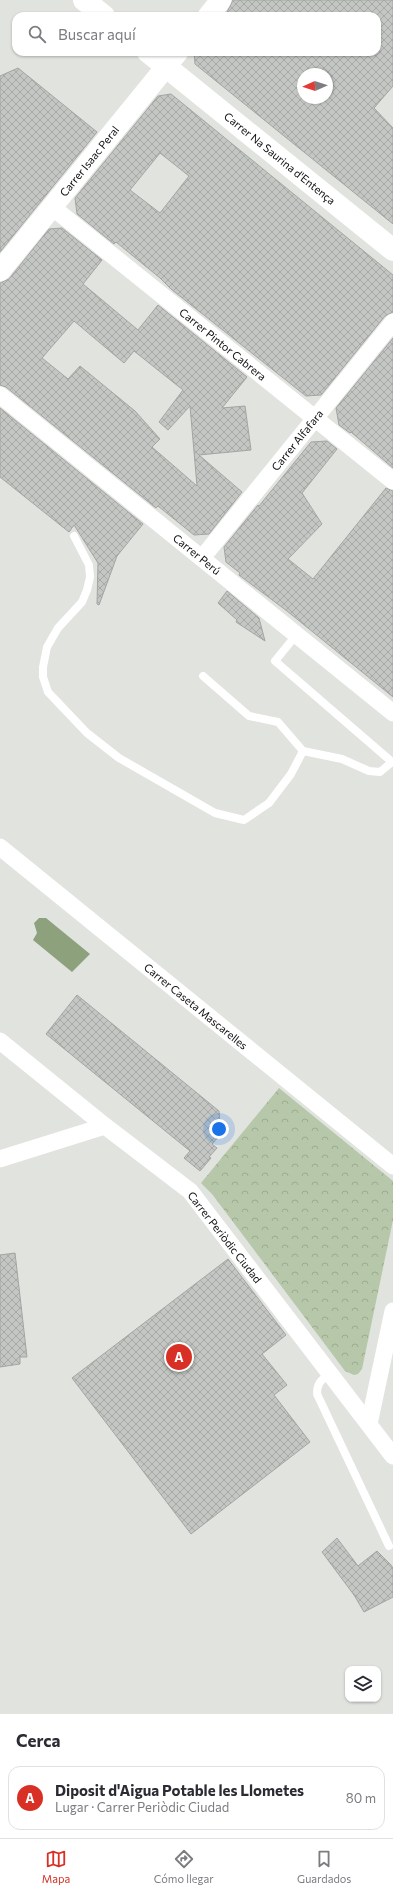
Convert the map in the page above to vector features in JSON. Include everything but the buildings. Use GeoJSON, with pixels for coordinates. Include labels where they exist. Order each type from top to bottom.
{"type":"FeatureCollection","features":[{"type":"Feature","properties":{"kind":"main road"},"geometry":{"type":"LineString","coordinates":[[84,0],[99,12]]}},
{"type":"Feature","properties":{"kind":"main road","name":"Carrer Na Saurina d'Entença"},"geometry":{"type":"LineString","coordinates":[[162,56],[172,59],[393,250]]}},
{"type":"Feature","properties":{"kind":"street"},"geometry":{"type":"LineString","coordinates":[[211,12],[221,0]]}},
{"type":"Feature","properties":{"kind":"street","name":"Carrer Isaac Peral"},"geometry":{"type":"LineString","coordinates":[[0,271],[172,59]]}},
{"type":"Feature","properties":{"kind":"street","name":"Carrer Pintor Cabrera"},"geometry":{"type":"LineString","coordinates":[[52,207],[393,481]]}},
{"type":"Feature","properties":{"kind":"street","name":"Carrer Alfafara"},"geometry":{"type":"LineString","coordinates":[[202,558],[393,322]]}},
{"type":"Feature","properties":{"kind":"street","name":"Carrer Perú"},"geometry":{"type":"LineString","coordinates":[[0,395],[393,713]]}},
{"type":"Feature","properties":{"kind":"street","name":"Carrer Caseta Mascarelles"},"geometry":{"type":"LineString","coordinates":[[0,847],[393,1166]]}},
{"type":"Feature","properties":{"kind":"street","name":"Carrer Periòdic Ciudad"},"geometry":{"type":"LineString","coordinates":[[0,1041],[105,1126],[190,1191],[393,1456]]}},
{"type":"Feature","properties":{"kind":"street"},"geometry":{"type":"LineString","coordinates":[[0,1159],[105,1126]]}},
{"type":"Feature","properties":{"kind":"street"},"geometry":{"type":"LineString","coordinates":[[369,1424],[393,1311]]}},
{"type":"Feature","properties":{"kind":"lane"},"geometry":{"type":"LineString","coordinates":[[74,536],[89,565],[90,577],[82,602],[58,628],[48,647],[44,657],[43,677],[48,692],[87,733],[119,758],[215,813],[244,820],[269,803],[291,774],[303,751]]}},
{"type":"Feature","properties":{"kind":"lane"},"geometry":{"type":"LineString","coordinates":[[203,676],[249,716],[278,722],[303,751],[342,759],[369,771],[380,772],[392,762],[275,661],[297,634]]}},
{"type":"Feature","properties":{"kind":"lane"},"geometry":{"type":"LineString","coordinates":[[330,1373],[320,1381],[317,1386],[317,1394],[389,1546]]}},
{"type":"Feature","properties":{"kind":"green space"},"geometry":{"type":"Polygon","coordinates":[[[279,1088],[393,1181],[393,1220],[362,1369],[358,1374],[354,1375],[345,1371],[212,1194],[201,1183],[279,1088]]]}},
{"type":"Feature","properties":{"kind":"shaded area"},"geometry":{"type":"Polygon","coordinates":[[[39,918],[46,918],[90,954],[72,972],[33,940],[37,933],[34,923],[39,918]]]}},
{"type":"Feature","properties":{"kind":"place","name":"Diposit d'Aigua Potable les Llometes"},"geometry":{"type":"Point","coordinates":[179,1357]}}]}
